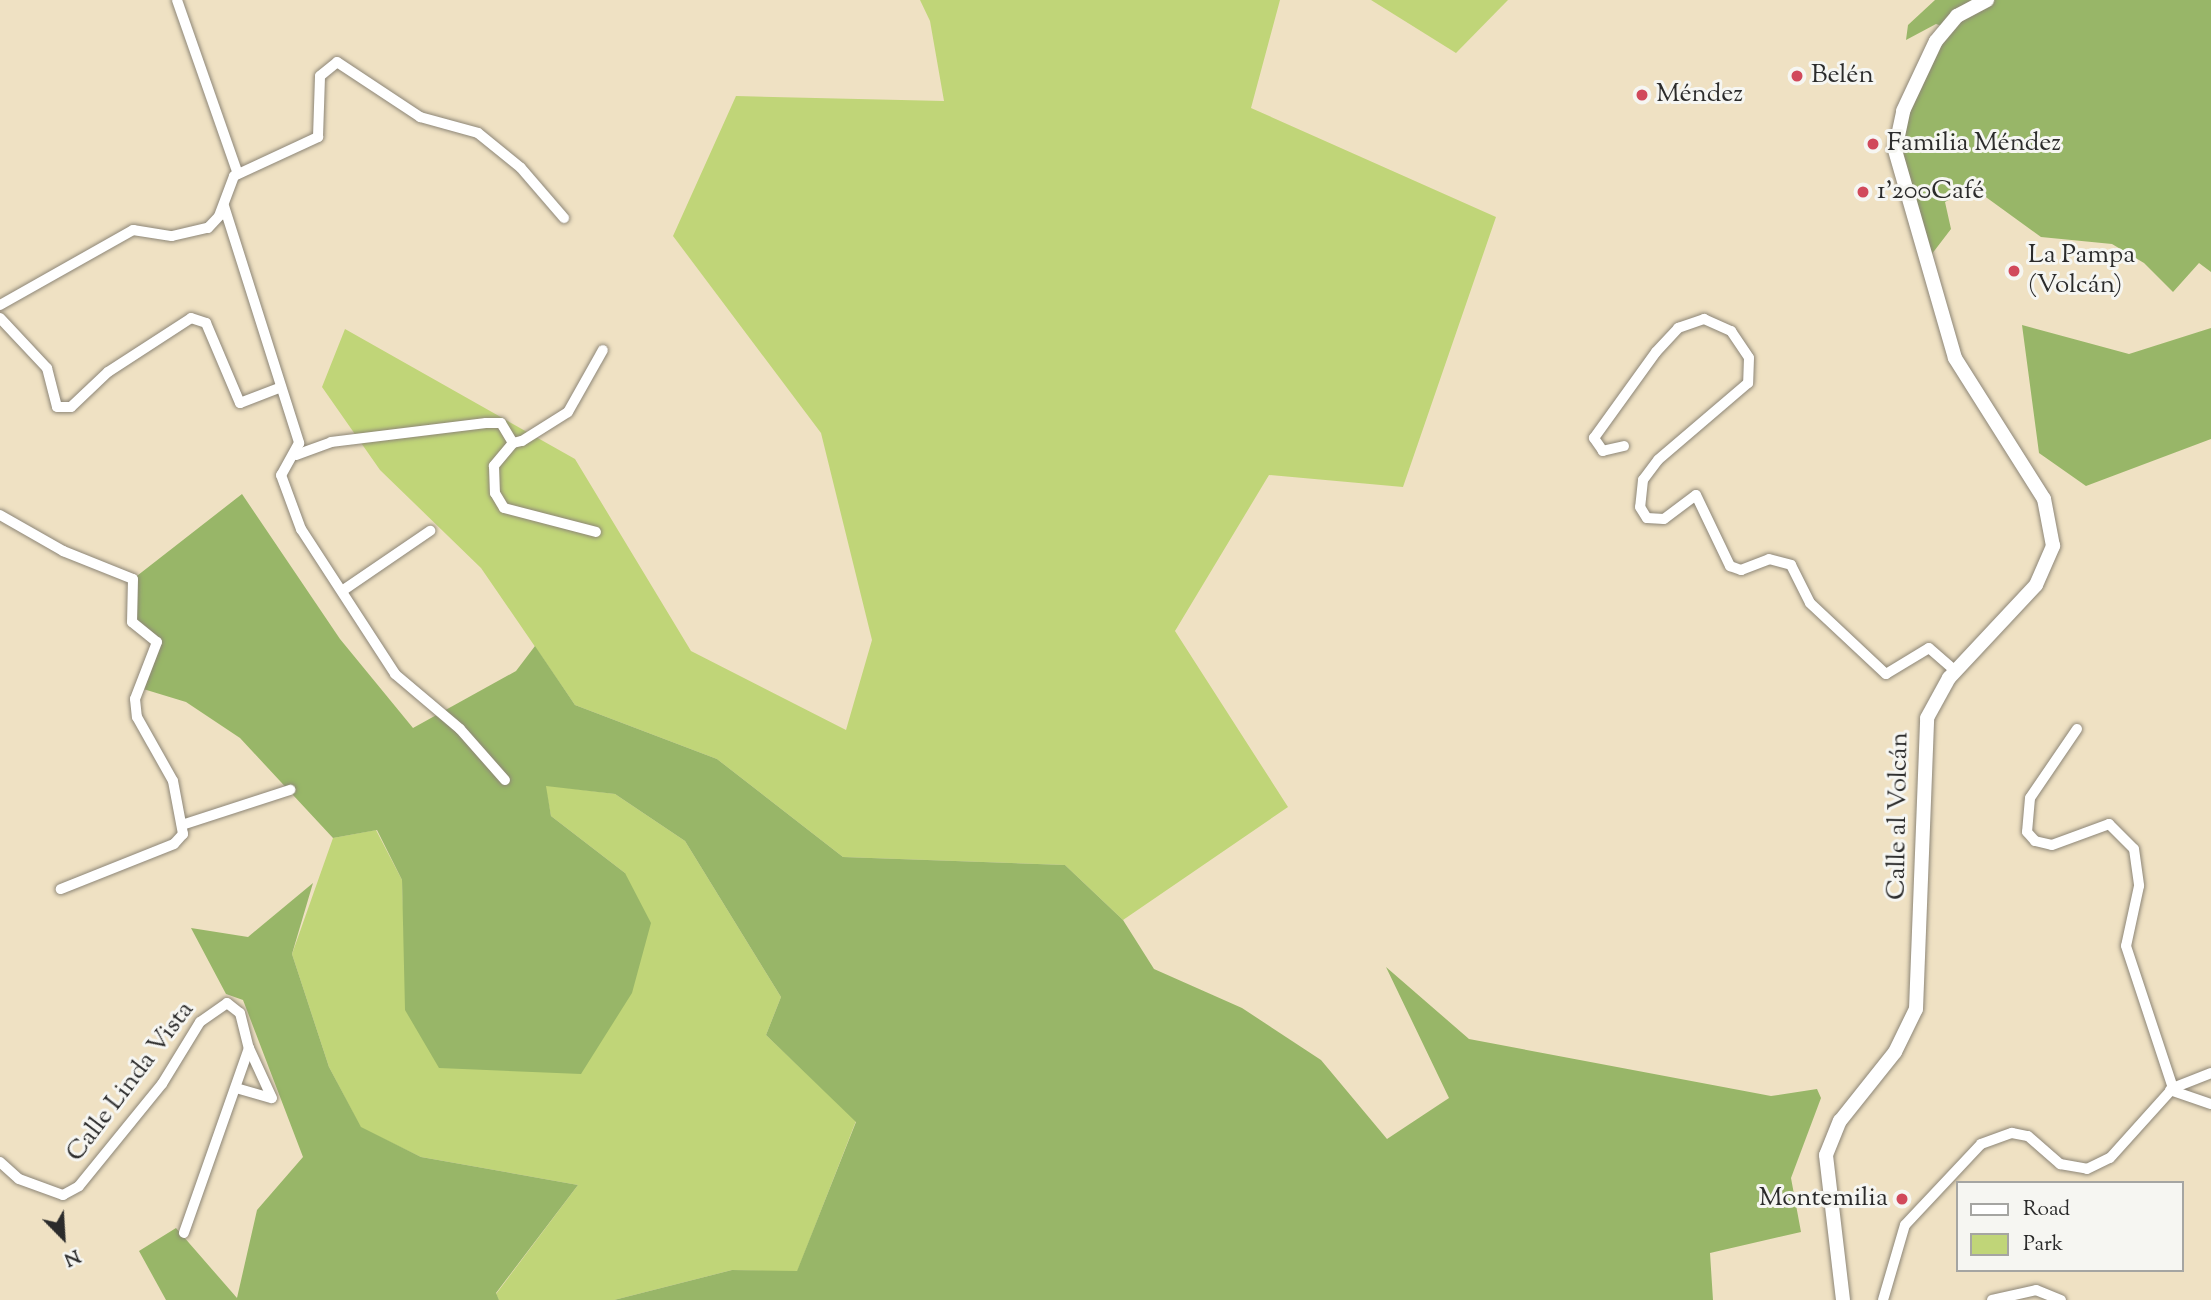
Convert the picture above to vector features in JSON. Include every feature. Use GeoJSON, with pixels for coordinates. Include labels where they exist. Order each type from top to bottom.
{"type":"FeatureCollection","features":[{"type":"Feature","properties":{"kind":"street"},"geometry":{"type":"LineString","coordinates":[[177,0],[238,174]]}},
{"type":"Feature","properties":{"kind":"street","name":"Calle al Volcán"},"geometry":{"type":"LineString","coordinates":[[1843,1300],[1826,1155],[1840,1121],[1895,1052],[1916,1009],[1924,726],[1955,671],[2036,584],[2053,539],[2044,499],[1955,358],[1896,160],[1897,127],[1933,46],[1957,16],[1987,0]]}},
{"type":"Feature","properties":{"kind":"street"},"geometry":{"type":"LineString","coordinates":[[0,305],[133,230],[192,232],[208,228],[224,206],[238,174],[318,137],[320,76],[337,62],[419,117],[478,133],[521,167],[564,218]]}},
{"type":"Feature","properties":{"kind":"street"},"geometry":{"type":"LineString","coordinates":[[224,206],[272,348],[277,388],[299,443],[296,455],[281,475],[288,499],[395,674],[460,729],[505,780]]}},
{"type":"Feature","properties":{"kind":"street"},"geometry":{"type":"LineString","coordinates":[[0,318],[47,368],[57,407],[71,407],[108,372],[191,318],[206,323],[240,403],[277,388]]}},
{"type":"Feature","properties":{"kind":"street"},"geometry":{"type":"LineString","coordinates":[[1624,446],[1603,451],[1594,438],[1656,352],[1678,328],[1704,319],[1731,331],[1749,358],[1748,383],[1658,460],[1643,480],[1640,507],[1647,518],[1664,519],[1696,495],[1730,566],[1741,570],[1769,559],[1791,565],[1810,603],[1886,674],[1929,648],[1955,671]]}},
{"type":"Feature","properties":{"kind":"street"},"geometry":{"type":"LineString","coordinates":[[596,532],[504,508],[495,493],[494,466],[513,443],[568,412],[603,350]]}},
{"type":"Feature","properties":{"kind":"street"},"geometry":{"type":"LineString","coordinates":[[296,455],[331,442],[486,423],[503,424],[513,443]]}},
{"type":"Feature","properties":{"kind":"street"},"geometry":{"type":"LineString","coordinates":[[0,515],[18,530],[133,579],[132,622],[157,642],[135,699],[137,718],[173,781],[182,825],[174,844],[61,889]]}},
{"type":"Feature","properties":{"kind":"street"},"geometry":{"type":"LineString","coordinates":[[342,591],[430,531]]}},
{"type":"Feature","properties":{"kind":"street"},"geometry":{"type":"LineString","coordinates":[[2077,729],[2030,798],[2027,832],[2052,845],[2109,824],[2134,849],[2139,886],[2126,946],[2171,1089]]}},
{"type":"Feature","properties":{"kind":"street"},"geometry":{"type":"LineString","coordinates":[[182,825],[290,790]]}},
{"type":"Feature","properties":{"kind":"street","name":"Calle Linda Vista"},"geometry":{"type":"LineString","coordinates":[[0,1162],[19,1179],[63,1195],[96,1170],[217,1006],[228,1003],[240,1013],[248,1048],[184,1233]]}},
{"type":"Feature","properties":{"kind":"street"},"geometry":{"type":"LineString","coordinates":[[236,1088],[272,1098],[248,1048]]}},
{"type":"Feature","properties":{"kind":"street"},"geometry":{"type":"LineString","coordinates":[[1883,1300],[1905,1225],[1981,1143],[2012,1133],[2028,1136],[2060,1164],[2087,1169],[2110,1158],[2171,1089],[2211,1073]]}},
{"type":"Feature","properties":{"kind":"street"},"geometry":{"type":"LineString","coordinates":[[2171,1089],[2211,1104]]}},
{"type":"Feature","properties":{"kind":"street"},"geometry":{"type":"LineString","coordinates":[[1992,1300],[2036,1290],[2061,1300]]}},
{"type":"Feature","properties":{"kind":"green space"},"geometry":{"type":"Polygon","coordinates":[[[920,0],[1280,0],[1251,108],[1496,217],[1403,487],[1269,475],[1175,631],[1288,807],[1123,920],[1065,865],[843,857],[717,759],[575,705],[481,568],[380,470],[322,387],[345,329],[575,459],[691,651],[846,730],[872,640],[821,433],[673,236],[736,96],[944,101],[930,21],[920,0]]]}},
{"type":"Feature","properties":{"kind":"green space"},"geometry":{"type":"Polygon","coordinates":[[[1371,0],[1508,0],[1456,53],[1371,0]]]}},
{"type":"Feature","properties":{"kind":"green space"},"geometry":{"type":"Polygon","coordinates":[[[1935,0],[2211,0],[2211,272],[2199,263],[2173,292],[2144,263],[2112,244],[2041,237],[1972,187],[1945,202],[1951,229],[1925,263],[1895,142],[1945,27],[1936,24],[1906,40],[1908,25],[1935,0]]]}},
{"type":"Feature","properties":{"kind":"green space"},"geometry":{"type":"Polygon","coordinates":[[[2022,325],[2129,354],[2211,328],[2211,439],[2086,486],[2039,453],[2022,325]]]}},
{"type":"Feature","properties":{"kind":"green space"},"geometry":{"type":"Polygon","coordinates":[[[242,494],[340,639],[413,728],[516,671],[535,646],[575,705],[717,759],[843,857],[1065,865],[1123,920],[1154,969],[1242,1008],[1321,1060],[1387,1139],[1449,1098],[1386,967],[1469,1039],[1771,1096],[1817,1089],[1821,1098],[1791,1178],[1801,1232],[1710,1253],[1713,1300],[614,1300],[732,1270],[797,1271],[856,1122],[766,1035],[781,997],[685,841],[615,794],[546,786],[551,816],[625,873],[651,923],[632,993],[581,1074],[439,1068],[405,1010],[402,880],[377,830],[333,838],[240,738],[186,702],[140,688],[157,642],[132,622],[133,579],[242,494]]]}},
{"type":"Feature","properties":{"kind":"green space"},"geometry":{"type":"Polygon","coordinates":[[[545,785],[615,794],[685,841],[781,997],[766,1035],[856,1121],[797,1272],[732,1270],[614,1300],[499,1300],[496,1294],[578,1185],[421,1157],[361,1128],[329,1067],[292,954],[333,838],[376,830],[402,880],[404,935],[625,873],[551,816],[545,785]]]}},
{"type":"Feature","properties":{"kind":"green space"},"geometry":{"type":"Polygon","coordinates":[[[313,883],[292,954],[329,1067],[361,1127],[421,1157],[578,1185],[496,1293],[499,1300],[166,1300],[139,1251],[176,1228],[237,1298],[257,1210],[303,1157],[243,1000],[226,994],[191,928],[248,937],[313,883]]]}},
{"type":"Feature","properties":{"kind":"place","name":"Belén"},"geometry":{"type":"Point","coordinates":[1797,76]}},
{"type":"Feature","properties":{"kind":"place","name":"Méndez"},"geometry":{"type":"Point","coordinates":[1642,95]}},
{"type":"Feature","properties":{"kind":"place","name":"Familia Méndez"},"geometry":{"type":"Point","coordinates":[1873,144]}},
{"type":"Feature","properties":{"kind":"place","name":"1'200Café"},"geometry":{"type":"Point","coordinates":[1863,192]}},
{"type":"Feature","properties":{"kind":"place","name":"La Pampa (Volcán)"},"geometry":{"type":"Point","coordinates":[2014,271]}},
{"type":"Feature","properties":{"kind":"place","name":"Montemilia"},"geometry":{"type":"Point","coordinates":[1902,1199]}}]}
